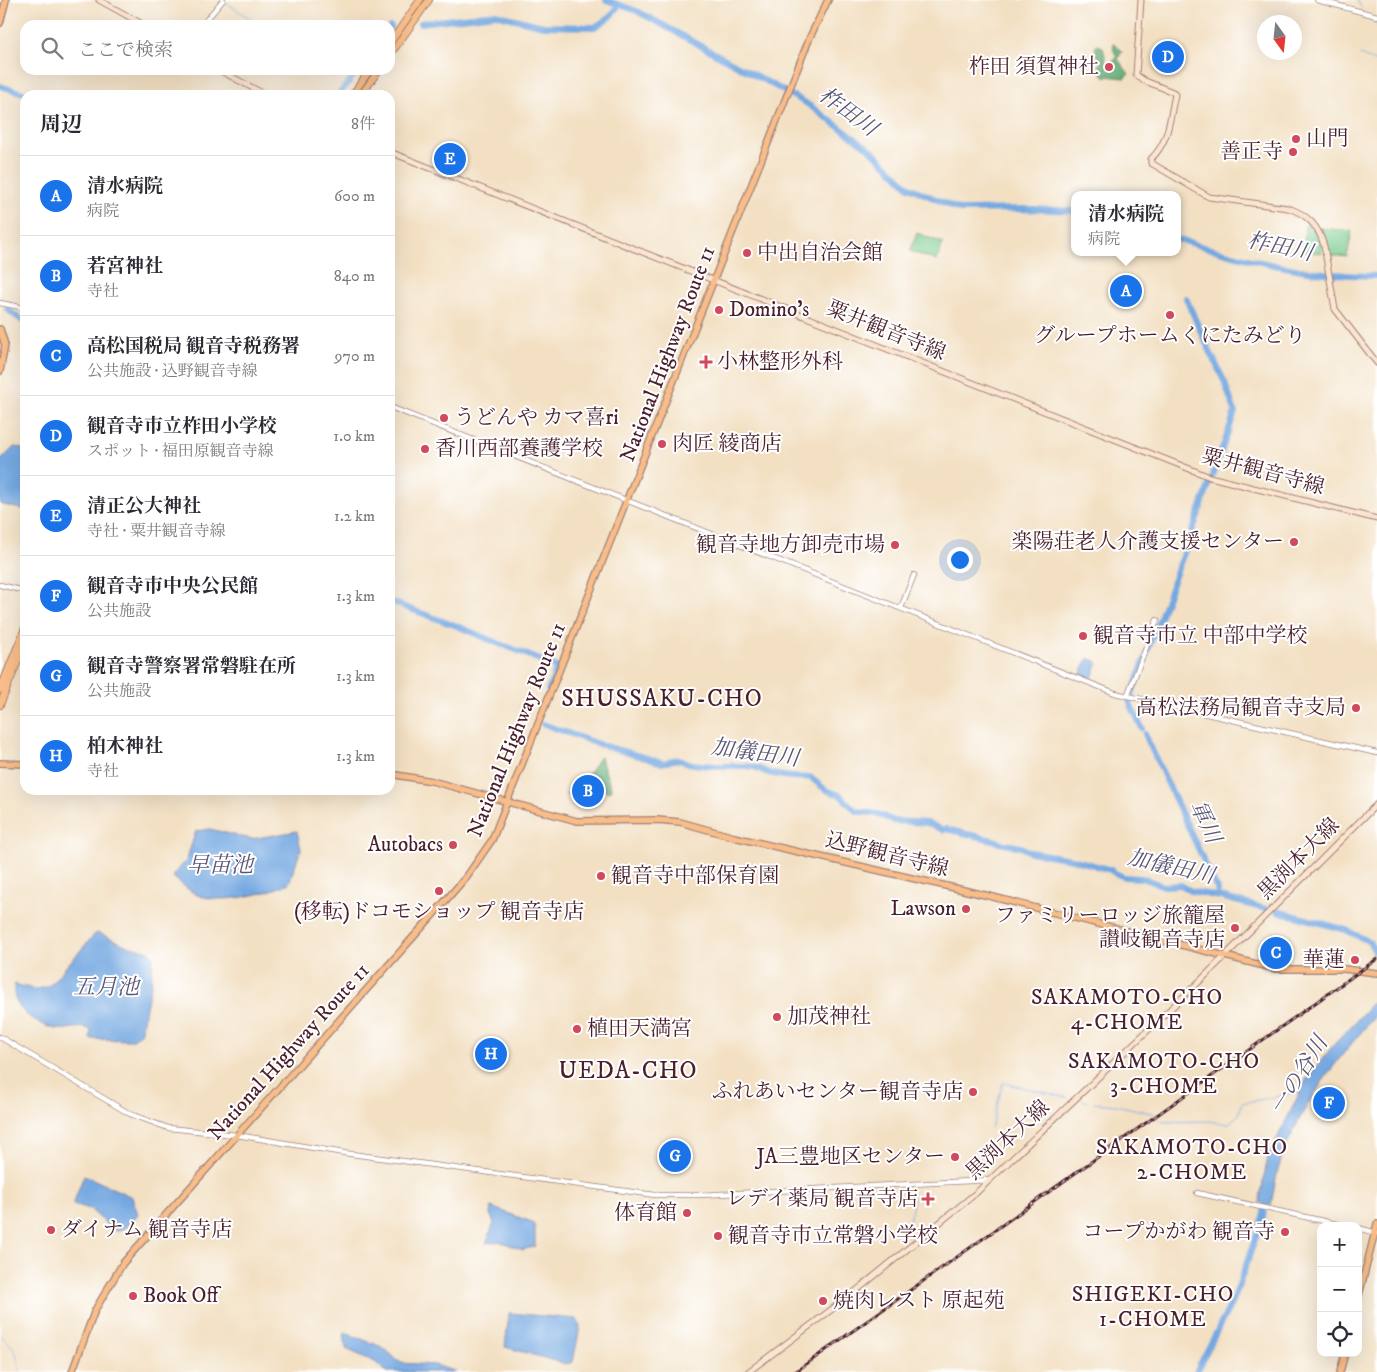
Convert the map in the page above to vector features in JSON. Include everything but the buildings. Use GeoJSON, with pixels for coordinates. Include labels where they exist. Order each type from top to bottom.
{"type":"FeatureCollection","features":[{"type":"Feature","properties":{"kind":"highway"},"geometry":{"type":"LineString","coordinates":[[395,36],[420,0]]}},
{"type":"Feature","properties":{"kind":"highway"},"geometry":{"type":"LineString","coordinates":[[395,48],[429,0]]}},
{"type":"Feature","properties":{"kind":"highway"},"geometry":{"type":"LineString","coordinates":[[356,90],[366,75]]}},
{"type":"Feature","properties":{"kind":"highway"},"geometry":{"type":"LineString","coordinates":[[365,90],[375,75]]}},
{"type":"Feature","properties":{"kind":"highway"},"geometry":{"type":"LineString","coordinates":[[0,690],[20,640]]}},
{"type":"Feature","properties":{"kind":"highway"},"geometry":{"type":"LineString","coordinates":[[0,704],[20,656]]}},
{"type":"Feature","properties":{"kind":"main road"},"geometry":{"type":"LineString","coordinates":[[0,23],[6,0]]}},
{"type":"Feature","properties":{"kind":"main road"},"geometry":{"type":"LineString","coordinates":[[99,0],[135,20]]}},
{"type":"Feature","properties":{"kind":"main road","name":"National Highway Route 11"},"geometry":{"type":"LineString","coordinates":[[72,1372],[91,1318],[117,1272],[464,880],[492,840],[797,71],[828,0]]}},
{"type":"Feature","properties":{"kind":"main road"},"geometry":{"type":"LineString","coordinates":[[1140,0],[1136,72],[1145,81],[1174,92],[1175,95],[1170,124],[1164,143],[1151,162],[1209,197],[1297,211],[1314,223],[1326,257],[1335,309],[1377,363]]}},
{"type":"Feature","properties":{"kind":"main road"},"geometry":{"type":"LineString","coordinates":[[228,75],[257,90]]}},
{"type":"Feature","properties":{"kind":"main road","name":"粟井観音寺線"},"geometry":{"type":"LineString","coordinates":[[395,154],[1210,477],[1377,519]]}},
{"type":"Feature","properties":{"kind":"main road"},"geometry":{"type":"LineString","coordinates":[[0,329],[5,345],[0,371]]}},
{"type":"Feature","properties":{"kind":"main road"},"geometry":{"type":"LineString","coordinates":[[0,763],[20,764]]}},
{"type":"Feature","properties":{"kind":"main road","name":"込野観音寺線"},"geometry":{"type":"LineString","coordinates":[[395,775],[432,781],[508,803],[586,822],[657,820],[680,822],[734,837],[985,896],[1276,969],[1344,969],[1377,973]]}},
{"type":"Feature","properties":{"kind":"main road","name":"黒渕本大線"},"geometry":{"type":"LineString","coordinates":[[748,1372],[866,1283],[990,1180],[1224,956],[1377,804]]}},
{"type":"Feature","properties":{"kind":"main road"},"geometry":{"type":"LineString","coordinates":[[1362,1284],[1377,1224]]}},
{"type":"Feature","properties":{"kind":"main road"},"geometry":{"type":"LineString","coordinates":[[1340,1372],[1344,1357]]}},
{"type":"Feature","properties":{"kind":"street"},"geometry":{"type":"LineString","coordinates":[[206,20],[222,0]]}},
{"type":"Feature","properties":{"kind":"street"},"geometry":{"type":"LineString","coordinates":[[1317,0],[1377,16]]}},
{"type":"Feature","properties":{"kind":"street"},"geometry":{"type":"LineString","coordinates":[[0,303],[20,307]]}},
{"type":"Feature","properties":{"kind":"street"},"geometry":{"type":"LineString","coordinates":[[395,409],[1127,696],[1377,754]]}},
{"type":"Feature","properties":{"kind":"street"},"geometry":{"type":"LineString","coordinates":[[901,608],[914,576]]}},
{"type":"Feature","properties":{"kind":"street"},"geometry":{"type":"LineString","coordinates":[[0,585],[20,590]]}},
{"type":"Feature","properties":{"kind":"street"},"geometry":{"type":"LineString","coordinates":[[1127,696],[1157,620]]}},
{"type":"Feature","properties":{"kind":"street"},"geometry":{"type":"LineString","coordinates":[[0,1037],[140,1119],[185,1131],[237,1135],[344,1154],[655,1194],[708,1194],[990,1180]]}},
{"type":"Feature","properties":{"kind":"street"},"geometry":{"type":"LineString","coordinates":[[1197,1193],[1328,1222]]}},
{"type":"Feature","properties":{"kind":"street"},"geometry":{"type":"LineString","coordinates":[[1362,1229],[1376,1233]]}},
{"type":"Feature","properties":{"kind":"green space"},"geometry":{"type":"Polygon","coordinates":[[[1114,43],[1122,51],[1118,59],[1129,74],[1125,78],[1104,76],[1099,70],[1100,62],[1095,48],[1097,45],[1103,47],[1107,67],[1112,72],[1113,60],[1117,57],[1113,49],[1114,43]]]}},
{"type":"Feature","properties":{"kind":"green space"},"geometry":{"type":"Polygon","coordinates":[[[1305,225],[1312,226],[1320,241],[1322,253],[1303,251],[1305,225]]]}},
{"type":"Feature","properties":{"kind":"green space"},"geometry":{"type":"Polygon","coordinates":[[[1320,228],[1352,231],[1347,257],[1329,255],[1320,228]]]}},
{"type":"Feature","properties":{"kind":"green space"},"geometry":{"type":"Polygon","coordinates":[[[917,233],[943,243],[937,261],[910,251],[917,233]]]}},
{"type":"Feature","properties":{"kind":"green space"},"geometry":{"type":"Polygon","coordinates":[[[600,756],[611,788],[610,792],[600,789],[593,803],[566,795],[591,770],[600,756]]]}},
{"type":"Feature","properties":{"kind":"water"},"geometry":{"type":"Polygon","coordinates":[[[14,447],[20,448],[20,509],[0,504],[0,461],[14,447]]]}},
{"type":"Feature","properties":{"kind":"water"},"geometry":{"type":"Polygon","coordinates":[[[1088,658],[1098,662],[1092,678],[1081,674],[1088,658]]]}},
{"type":"Feature","properties":{"kind":"water","name":"早苗池"},"geometry":{"type":"Polygon","coordinates":[[[210,829],[251,839],[297,831],[301,849],[289,883],[246,897],[210,898],[190,891],[173,875],[186,861],[196,831],[210,829]]]}},
{"type":"Feature","properties":{"kind":"water","name":"五月池"},"geometry":{"type":"Polygon","coordinates":[[[99,933],[128,946],[149,951],[153,956],[151,985],[140,1034],[132,1040],[90,1039],[91,1030],[87,1028],[56,1029],[48,1027],[32,1019],[16,1000],[15,984],[36,989],[49,986],[95,934],[99,933]]]}},
{"type":"Feature","properties":{"kind":"water"},"geometry":{"type":"Polygon","coordinates":[[[1377,998],[1377,1014],[1322,1082],[1299,1119],[1281,1160],[1271,1205],[1259,1202],[1268,1157],[1306,1080],[1331,1048],[1377,998]]]}},
{"type":"Feature","properties":{"kind":"water"},"geometry":{"type":"Polygon","coordinates":[[[84,1175],[132,1197],[138,1214],[128,1226],[113,1230],[90,1209],[73,1204],[84,1175]]]}},
{"type":"Feature","properties":{"kind":"water"},"geometry":{"type":"Polygon","coordinates":[[[491,1207],[532,1222],[535,1227],[535,1246],[523,1250],[499,1241],[486,1243],[494,1223],[490,1214],[491,1207]]]}},
{"type":"Feature","properties":{"kind":"water"},"geometry":{"type":"Polygon","coordinates":[[[509,1313],[577,1319],[580,1327],[573,1362],[566,1364],[505,1347],[509,1313]]]}},
{"type":"Feature","properties":{"kind":"water"},"geometry":{"type":"Polygon","coordinates":[[[344,1332],[382,1347],[401,1363],[435,1365],[457,1372],[387,1372],[375,1362],[346,1349],[344,1332]]]}},
{"type":"Feature","properties":{"kind":"waterway","name":"柞田川"},"geometry":{"type":"LineString","coordinates":[[606,0],[637,11],[806,103],[871,150],[909,187],[960,210],[1035,209],[1071,211]]}},
{"type":"Feature","properties":{"kind":"waterway"},"geometry":{"type":"LineString","coordinates":[[1356,0],[1361,7]]}},
{"type":"Feature","properties":{"kind":"waterway"},"geometry":{"type":"LineString","coordinates":[[225,2],[252,20]]}},
{"type":"Feature","properties":{"kind":"waterway"},"geometry":{"type":"LineString","coordinates":[[421,23],[495,14],[543,26],[595,27],[610,17],[619,5]]}},
{"type":"Feature","properties":{"kind":"waterway"},"geometry":{"type":"LineString","coordinates":[[1368,16],[1377,26]]}},
{"type":"Feature","properties":{"kind":"waterway"},"geometry":{"type":"LineString","coordinates":[[1360,55],[1377,62]]}},
{"type":"Feature","properties":{"kind":"waterway"},"geometry":{"type":"LineString","coordinates":[[351,79],[354,75]]}},
{"type":"Feature","properties":{"kind":"waterway"},"geometry":{"type":"LineString","coordinates":[[342,90],[349,82]]}},
{"type":"Feature","properties":{"kind":"waterway"},"geometry":{"type":"LineString","coordinates":[[0,86],[20,92]]}},
{"type":"Feature","properties":{"kind":"waterway","name":"柞田川"},"geometry":{"type":"LineString","coordinates":[[1181,240],[1227,254],[1300,270],[1377,276]]}},
{"type":"Feature","properties":{"kind":"waterway","name":"軍川"},"geometry":{"type":"LineString","coordinates":[[1186,298],[1204,339]]}},
{"type":"Feature","properties":{"kind":"waterway","name":"加儀田川"},"geometry":{"type":"LineString","coordinates":[[7,309],[20,319]]}},
{"type":"Feature","properties":{"kind":"waterway","name":"軍川"},"geometry":{"type":"LineString","coordinates":[[1205,341],[1226,385]]}},
{"type":"Feature","properties":{"kind":"waterway","name":"軍川"},"geometry":{"type":"LineString","coordinates":[[1213,475],[1235,412],[1227,389]]}},
{"type":"Feature","properties":{"kind":"waterway","name":"軍川"},"geometry":{"type":"LineString","coordinates":[[1192,532],[1211,480]]}},
{"type":"Feature","properties":{"kind":"waterway","name":"軍川"},"geometry":{"type":"LineString","coordinates":[[1172,584],[1191,535]]}},
{"type":"Feature","properties":{"kind":"waterway","name":"軍川"},"geometry":{"type":"LineString","coordinates":[[1152,639],[1171,588]]}},
{"type":"Feature","properties":{"kind":"waterway","name":"加儀田川"},"geometry":{"type":"LineString","coordinates":[[397,604],[448,623]]}},
{"type":"Feature","properties":{"kind":"waterway","name":"加儀田川"},"geometry":{"type":"LineString","coordinates":[[452,624],[502,645]]}},
{"type":"Feature","properties":{"kind":"waterway","name":"軍川"},"geometry":{"type":"LineString","coordinates":[[1132,694],[1151,642]]}},
{"type":"Feature","properties":{"kind":"waterway","name":"加儀田川"},"geometry":{"type":"LineString","coordinates":[[506,646],[557,667]]}},
{"type":"Feature","properties":{"kind":"waterway","name":"加儀田川"},"geometry":{"type":"LineString","coordinates":[[548,690],[556,670]]}},
{"type":"Feature","properties":{"kind":"waterway","name":"軍川"},"geometry":{"type":"LineString","coordinates":[[1129,701],[1142,728]]}},
{"type":"Feature","properties":{"kind":"waterway","name":"加儀田川"},"geometry":{"type":"LineString","coordinates":[[543,724],[601,745]]}},
{"type":"Feature","properties":{"kind":"waterway","name":"軍川"},"geometry":{"type":"LineString","coordinates":[[1145,734],[1158,763]]}},
{"type":"Feature","properties":{"kind":"waterway","name":"加儀田川"},"geometry":{"type":"LineString","coordinates":[[605,746],[663,763]]}},
{"type":"Feature","properties":{"kind":"waterway","name":"加儀田川"},"geometry":{"type":"LineString","coordinates":[[667,762],[677,760],[701,765],[746,766],[784,776],[810,777],[826,790],[840,795],[856,811],[878,814],[894,821],[927,823],[943,830]]}},
{"type":"Feature","properties":{"kind":"waterway","name":"軍川"},"geometry":{"type":"LineString","coordinates":[[1160,767],[1218,891]]}},
{"type":"Feature","properties":{"kind":"waterway","name":"加儀田川"},"geometry":{"type":"LineString","coordinates":[[946,829],[997,841]]}},
{"type":"Feature","properties":{"kind":"waterway","name":"加儀田川"},"geometry":{"type":"LineString","coordinates":[[999,843],[1021,847],[1030,852],[1072,859],[1111,870]]}},
{"type":"Feature","properties":{"kind":"waterway","name":"加儀田川"},"geometry":{"type":"LineString","coordinates":[[1113,872],[1124,877],[1142,878],[1164,886],[1181,885],[1191,891],[1220,897]]}},
{"type":"Feature","properties":{"kind":"waterway","name":"加儀田川"},"geometry":{"type":"LineString","coordinates":[[1224,898],[1266,909]]}},
{"type":"Feature","properties":{"kind":"waterway","name":"加儀田川"},"geometry":{"type":"LineString","coordinates":[[1277,911],[1346,930],[1370,942],[1377,955]]}},
{"type":"Feature","properties":{"kind":"waterway"},"geometry":{"type":"LineString","coordinates":[[991,1128],[1003,1083],[1069,1098]]}},
{"type":"Feature","properties":{"kind":"waterway"},"geometry":{"type":"LineString","coordinates":[[1157,1118],[1162,1122],[1208,1121],[1228,1124],[1239,1114],[1242,1103],[1300,1092]]}},
{"type":"Feature","properties":{"kind":"waterway"},"geometry":{"type":"LineString","coordinates":[[1081,1100],[1088,1102]]}},
{"type":"Feature","properties":{"kind":"waterway"},"geometry":{"type":"LineString","coordinates":[[1094,1103],[1117,1105],[1155,1114]]}},
{"type":"Feature","properties":{"kind":"waterway"},"geometry":{"type":"LineString","coordinates":[[907,1231],[915,1194]]}},
{"type":"Feature","properties":{"kind":"waterway","name":"一の谷川"},"geometry":{"type":"LineString","coordinates":[[1196,1372],[1235,1296],[1263,1217],[1267,1196]]}},
{"type":"Feature","properties":{"kind":"waterway"},"geometry":{"type":"LineString","coordinates":[[0,1335],[15,1351],[20,1372]]}},
{"type":"Feature","properties":{"kind":"railway"},"geometry":{"type":"LineString","coordinates":[[795,1372],[1377,959]]}},
{"type":"Feature","properties":{"kind":"place","name":"観音寺市立柞田小学校"},"geometry":{"type":"Point","coordinates":[1168,57]}},
{"type":"Feature","properties":{"kind":"place","name":"柞田 須賀神社"},"geometry":{"type":"Point","coordinates":[1109,67]}},
{"type":"Feature","properties":{"kind":"place","name":"山門"},"geometry":{"type":"Point","coordinates":[1296,139]}},
{"type":"Feature","properties":{"kind":"place","name":"善正寺"},"geometry":{"type":"Point","coordinates":[1293,152]}},
{"type":"Feature","properties":{"kind":"place","name":"清正公大神社"},"geometry":{"type":"Point","coordinates":[450,159]}},
{"type":"Feature","properties":{"kind":"place","name":"中出自治会館"},"geometry":{"type":"Point","coordinates":[747,253]}},
{"type":"Feature","properties":{"kind":"place","name":"清水病院"},"geometry":{"type":"Point","coordinates":[1126,291]}},
{"type":"Feature","properties":{"kind":"place","name":"Domino's"},"geometry":{"type":"Point","coordinates":[719,310]}},
{"type":"Feature","properties":{"kind":"place","name":"グループホームくにたみどり"},"geometry":{"type":"Point","coordinates":[1170,315]}},
{"type":"Feature","properties":{"kind":"place","name":"小林整形外科"},"geometry":{"type":"Point","coordinates":[706,362]}},
{"type":"Feature","properties":{"kind":"place","name":"うどんや カマ喜ri"},"geometry":{"type":"Point","coordinates":[444,418]}},
{"type":"Feature","properties":{"kind":"place","name":"肉匠 綾商店"},"geometry":{"type":"Point","coordinates":[662,444]}},
{"type":"Feature","properties":{"kind":"place","name":"香川西部養護学校"},"geometry":{"type":"Point","coordinates":[425,449]}},
{"type":"Feature","properties":{"kind":"place","name":"楽陽荘老人介護支援センター"},"geometry":{"type":"Point","coordinates":[1294,542]}},
{"type":"Feature","properties":{"kind":"place","name":"観音寺地方卸売市場"},"geometry":{"type":"Point","coordinates":[895,545]}},
{"type":"Feature","properties":{"kind":"place","name":"観音寺市立 中部中学校"},"geometry":{"type":"Point","coordinates":[1083,636]}},
{"type":"Feature","properties":{"kind":"place","name":"高松法務局観音寺支局"},"geometry":{"type":"Point","coordinates":[1356,708]}},
{"type":"Feature","properties":{"kind":"place","name":"若宮神社"},"geometry":{"type":"Point","coordinates":[588,791]}},
{"type":"Feature","properties":{"kind":"place","name":"Autobacs"},"geometry":{"type":"Point","coordinates":[453,845]}},
{"type":"Feature","properties":{"kind":"place","name":"観音寺中部保育園"},"geometry":{"type":"Point","coordinates":[601,876]}},
{"type":"Feature","properties":{"kind":"place","name":"(移転)ドコモショップ 観音寺店"},"geometry":{"type":"Point","coordinates":[439,891]}},
{"type":"Feature","properties":{"kind":"place","name":"Lawson"},"geometry":{"type":"Point","coordinates":[966,909]}},
{"type":"Feature","properties":{"kind":"place","name":"ファミリーロッジ旅籠屋 讃岐観音寺店"},"geometry":{"type":"Point","coordinates":[1235,928]}},
{"type":"Feature","properties":{"kind":"place","name":"高松国税局 観音寺税務署"},"geometry":{"type":"Point","coordinates":[1276,953]}},
{"type":"Feature","properties":{"kind":"place","name":"華蓮"},"geometry":{"type":"Point","coordinates":[1355,960]}},
{"type":"Feature","properties":{"kind":"place","name":"加茂神社"},"geometry":{"type":"Point","coordinates":[777,1017]}},
{"type":"Feature","properties":{"kind":"place","name":"植田天満宮"},"geometry":{"type":"Point","coordinates":[577,1029]}},
{"type":"Feature","properties":{"kind":"place","name":"柏木神社"},"geometry":{"type":"Point","coordinates":[491,1054]}},
{"type":"Feature","properties":{"kind":"place","name":"ふれあいセンター観音寺店"},"geometry":{"type":"Point","coordinates":[973,1092]}},
{"type":"Feature","properties":{"kind":"place","name":"観音寺市中央公民館"},"geometry":{"type":"Point","coordinates":[1329,1103]}},
{"type":"Feature","properties":{"kind":"place","name":"観音寺警察署常磐駐在所"},"geometry":{"type":"Point","coordinates":[675,1156]}},
{"type":"Feature","properties":{"kind":"place","name":"JA三豊地区センター"},"geometry":{"type":"Point","coordinates":[955,1157]}},
{"type":"Feature","properties":{"kind":"place","name":"レデイ薬局 観音寺店"},"geometry":{"type":"Point","coordinates":[928,1199]}},
{"type":"Feature","properties":{"kind":"place","name":"体育館"},"geometry":{"type":"Point","coordinates":[687,1213]}},
{"type":"Feature","properties":{"kind":"place","name":"ダイナム 観音寺店"},"geometry":{"type":"Point","coordinates":[51,1230]}},
{"type":"Feature","properties":{"kind":"place","name":"コープかがわ 観音寺"},"geometry":{"type":"Point","coordinates":[1285,1232]}},
{"type":"Feature","properties":{"kind":"place","name":"観音寺市立常磐小学校"},"geometry":{"type":"Point","coordinates":[718,1236]}},
{"type":"Feature","properties":{"kind":"place","name":"Book Off"},"geometry":{"type":"Point","coordinates":[133,1296]}},
{"type":"Feature","properties":{"kind":"place","name":"焼肉レスト 原起苑"},"geometry":{"type":"Point","coordinates":[823,1301]}},
{"type":"Feature","properties":{"kind":"district","name":"SHUSSAKU-CHO"},"geometry":{"type":"Point","coordinates":[662,699]}},
{"type":"Feature","properties":{"kind":"district","name":"SAKAMOTO-CHO 4-CHOME"},"geometry":{"type":"Point","coordinates":[1127,1010]}},
{"type":"Feature","properties":{"kind":"district","name":"UEDA-CHO"},"geometry":{"type":"Point","coordinates":[628,1071]}},
{"type":"Feature","properties":{"kind":"district","name":"SAKAMOTO-CHO 3-CHOME"},"geometry":{"type":"Point","coordinates":[1164,1074]}},
{"type":"Feature","properties":{"kind":"district","name":"SAKAMOTO-CHO 2-CHOME"},"geometry":{"type":"Point","coordinates":[1192,1160]}},
{"type":"Feature","properties":{"kind":"district","name":"SHIGEKI-CHO 1-CHOME"},"geometry":{"type":"Point","coordinates":[1153,1306]}}]}
